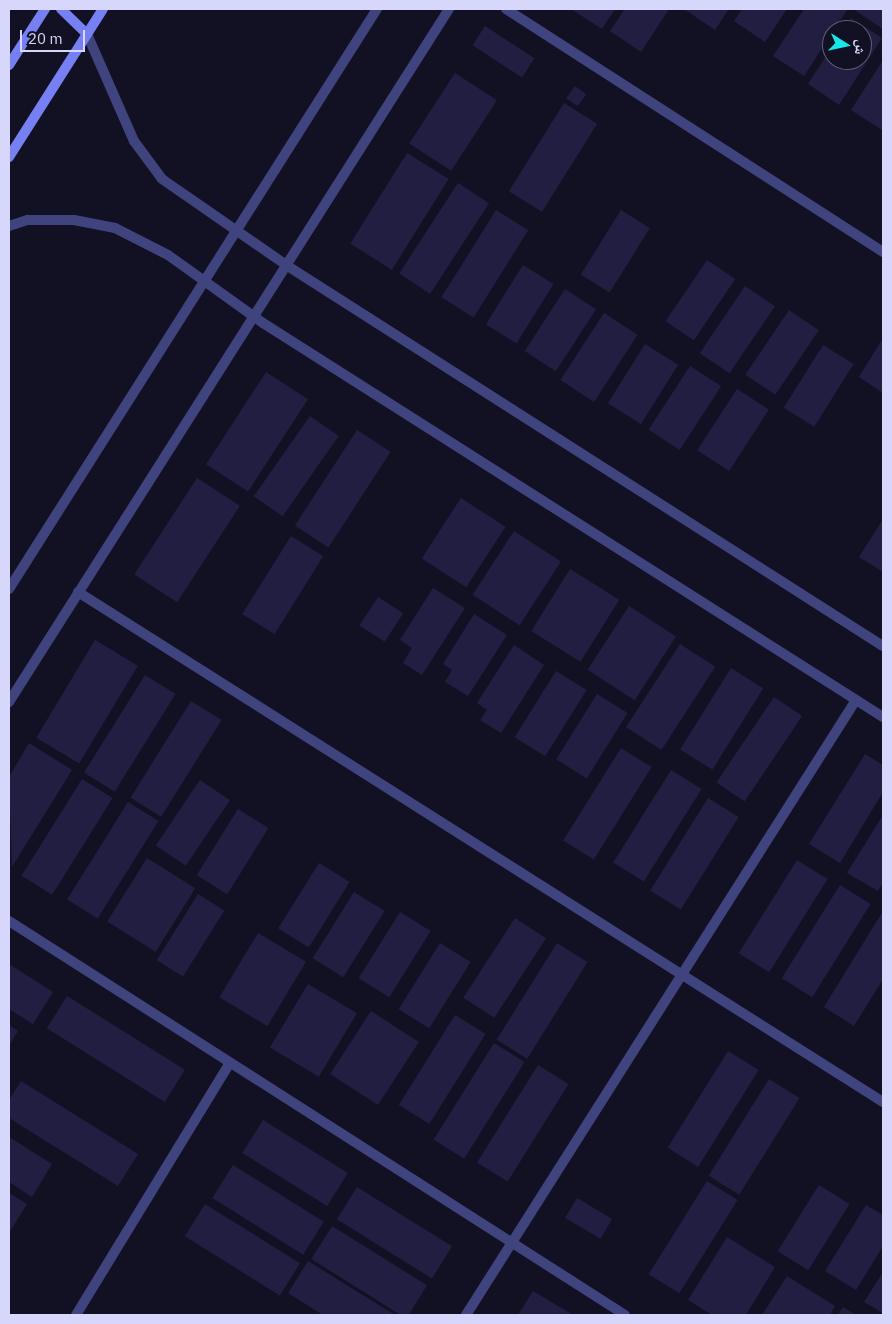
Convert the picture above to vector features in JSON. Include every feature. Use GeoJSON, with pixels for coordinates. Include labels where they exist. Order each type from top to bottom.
{"type":"FeatureCollection","features":[{"type":"Feature","properties":{"kind":"main road"},"geometry":{"type":"LineString","coordinates":[[9,65],[45,9]]}},
{"type":"Feature","properties":{"kind":"main road"},"geometry":{"type":"LineString","coordinates":[[62,9],[87,34]]}},
{"type":"Feature","properties":{"kind":"main road"},"geometry":{"type":"LineString","coordinates":[[9,157],[103,9]]}},
{"type":"Feature","properties":{"kind":"street"},"geometry":{"type":"LineString","coordinates":[[9,589],[377,9]]}},
{"type":"Feature","properties":{"kind":"street"},"geometry":{"type":"LineString","coordinates":[[9,702],[449,9]]}},
{"type":"Feature","properties":{"kind":"street"},"geometry":{"type":"LineString","coordinates":[[506,9],[883,252]]}},
{"type":"Feature","properties":{"kind":"street"},"geometry":{"type":"LineString","coordinates":[[87,34],[134,141],[156,171],[236,232],[286,265],[883,646]]}},
{"type":"Feature","properties":{"kind":"street"},"geometry":{"type":"LineString","coordinates":[[9,226],[28,220],[74,220],[115,228],[168,255],[204,283],[254,316],[883,717]]}},
{"type":"Feature","properties":{"kind":"street"},"geometry":{"type":"LineString","coordinates":[[78,592],[883,1102]]}},
{"type":"Feature","properties":{"kind":"street"},"geometry":{"type":"LineString","coordinates":[[466,1315],[856,700]]}},
{"type":"Feature","properties":{"kind":"street"},"geometry":{"type":"LineString","coordinates":[[9,921],[625,1315]]}},
{"type":"Feature","properties":{"kind":"street"},"geometry":{"type":"LineString","coordinates":[[76,1315],[230,1063]]}},
{"type":"Feature","properties":{"kind":"building"},"geometry":{"type":"Polygon","coordinates":[[[571,9],[615,9],[602,29],[571,9]]]}},
{"type":"Feature","properties":{"kind":"building"},"geometry":{"type":"Polygon","coordinates":[[[625,9],[669,9],[641,52],[610,31],[625,9]]]}},
{"type":"Feature","properties":{"kind":"building"},"geometry":{"type":"Polygon","coordinates":[[[684,9],[729,9],[715,30],[684,9]]]}},
{"type":"Feature","properties":{"kind":"building"},"geometry":{"type":"Polygon","coordinates":[[[742,9],[787,9],[765,42],[734,21],[742,9]]]}},
{"type":"Feature","properties":{"kind":"building"},"geometry":{"type":"Polygon","coordinates":[[[804,9],[847,10],[840,20],[822,20],[822,48],[804,76],[773,56],[804,9]]]}},
{"type":"Feature","properties":{"kind":"building"},"geometry":{"type":"Polygon","coordinates":[[[857,9],[883,9],[883,29],[872,20],[856,11],[857,9]]]}},
{"type":"Feature","properties":{"kind":"building"},"geometry":{"type":"Polygon","coordinates":[[[485,26],[534,58],[522,77],[472,45],[485,26]]]}},
{"type":"Feature","properties":{"kind":"building"},"geometry":{"type":"Polygon","coordinates":[[[872,32],[882,38],[872,54],[872,32]]]}},
{"type":"Feature","properties":{"kind":"building"},"geometry":{"type":"Polygon","coordinates":[[[883,60],[883,127],[882,130],[851,110],[883,60]]]}},
{"type":"Feature","properties":{"kind":"building"},"geometry":{"type":"Polygon","coordinates":[[[822,62],[822,70],[861,70],[839,105],[808,84],[822,62]]]}},
{"type":"Feature","properties":{"kind":"building"},"geometry":{"type":"Polygon","coordinates":[[[455,73],[497,100],[451,171],[409,143],[455,73]]]}},
{"type":"Feature","properties":{"kind":"building"},"geometry":{"type":"Polygon","coordinates":[[[575,86],[586,94],[578,106],[566,98],[575,86]]]}},
{"type":"Feature","properties":{"kind":"building"},"geometry":{"type":"Polygon","coordinates":[[[564,103],[597,124],[542,212],[509,191],[564,103]]]}},
{"type":"Feature","properties":{"kind":"building"},"geometry":{"type":"Polygon","coordinates":[[[407,153],[449,179],[392,270],[350,244],[407,153]]]}},
{"type":"Feature","properties":{"kind":"building"},"geometry":{"type":"Polygon","coordinates":[[[458,183],[489,203],[430,294],[399,274],[458,183]]]}},
{"type":"Feature","properties":{"kind":"building"},"geometry":{"type":"Polygon","coordinates":[[[496,210],[528,230],[474,317],[441,297],[496,210]]]}},
{"type":"Feature","properties":{"kind":"building"},"geometry":{"type":"Polygon","coordinates":[[[621,210],[650,228],[610,292],[581,274],[621,210]]]}},
{"type":"Feature","properties":{"kind":"building"},"geometry":{"type":"Polygon","coordinates":[[[707,260],[735,279],[694,340],[666,321],[707,260]]]}},
{"type":"Feature","properties":{"kind":"building"},"geometry":{"type":"Polygon","coordinates":[[[523,265],[554,284],[516,343],[486,324],[523,265]]]}},
{"type":"Feature","properties":{"kind":"building"},"geometry":{"type":"Polygon","coordinates":[[[745,286],[775,306],[730,373],[700,353],[745,286]]]}},
{"type":"Feature","properties":{"kind":"building"},"geometry":{"type":"Polygon","coordinates":[[[565,289],[596,309],[556,371],[525,351],[565,289]]]}},
{"type":"Feature","properties":{"kind":"building"},"geometry":{"type":"Polygon","coordinates":[[[789,310],[819,330],[775,395],[745,375],[789,310]]]}},
{"type":"Feature","properties":{"kind":"building"},"geometry":{"type":"Polygon","coordinates":[[[604,313],[638,335],[594,402],[560,380],[604,313]]]}},
{"type":"Feature","properties":{"kind":"building"},"geometry":{"type":"Polygon","coordinates":[[[883,338],[883,393],[859,377],[883,338]]]}},
{"type":"Feature","properties":{"kind":"building"},"geometry":{"type":"Polygon","coordinates":[[[645,344],[678,365],[641,424],[608,403],[645,344]]]}},
{"type":"Feature","properties":{"kind":"building"},"geometry":{"type":"Polygon","coordinates":[[[823,345],[854,364],[814,427],[784,408],[823,345]]]}},
{"type":"Feature","properties":{"kind":"building"},"geometry":{"type":"Polygon","coordinates":[[[690,366],[721,386],[680,450],[649,430],[690,366]]]}},
{"type":"Feature","properties":{"kind":"building"},"geometry":{"type":"Polygon","coordinates":[[[266,372],[308,399],[248,491],[206,464],[266,372]]]}},
{"type":"Feature","properties":{"kind":"building"},"geometry":{"type":"Polygon","coordinates":[[[737,389],[769,410],[729,471],[697,450],[737,389]]]}},
{"type":"Feature","properties":{"kind":"building"},"geometry":{"type":"Polygon","coordinates":[[[310,416],[339,436],[282,516],[254,496],[310,416]]]}},
{"type":"Feature","properties":{"kind":"building"},"geometry":{"type":"Polygon","coordinates":[[[357,430],[391,452],[328,547],[295,526],[357,430]]]}},
{"type":"Feature","properties":{"kind":"building"},"geometry":{"type":"Polygon","coordinates":[[[197,478],[240,506],[177,602],[134,574],[197,478]]]}},
{"type":"Feature","properties":{"kind":"building"},"geometry":{"type":"Polygon","coordinates":[[[461,498],[505,527],[466,587],[422,558],[461,498]]]}},
{"type":"Feature","properties":{"kind":"building"},"geometry":{"type":"Polygon","coordinates":[[[883,519],[883,572],[859,557],[883,519]]]}},
{"type":"Feature","properties":{"kind":"building"},"geometry":{"type":"Polygon","coordinates":[[[514,531],[561,561],[520,625],[473,595],[514,531]]]}},
{"type":"Feature","properties":{"kind":"building"},"geometry":{"type":"Polygon","coordinates":[[[291,536],[323,556],[274,634],[242,614],[291,536]]]}},
{"type":"Feature","properties":{"kind":"building"},"geometry":{"type":"Polygon","coordinates":[[[570,569],[619,600],[581,662],[531,631],[570,569]]]}},
{"type":"Feature","properties":{"kind":"building"},"geometry":{"type":"Polygon","coordinates":[[[433,588],[465,608],[422,675],[403,663],[412,648],[400,640],[433,588]]]}},
{"type":"Feature","properties":{"kind":"building"},"geometry":{"type":"Polygon","coordinates":[[[378,597],[403,613],[385,642],[359,626],[378,597]]]}},
{"type":"Feature","properties":{"kind":"building"},"geometry":{"type":"Polygon","coordinates":[[[629,606],[676,636],[635,700],[588,670],[629,606]]]}},
{"type":"Feature","properties":{"kind":"building"},"geometry":{"type":"Polygon","coordinates":[[[474,614],[507,635],[468,696],[445,682],[452,670],[443,664],[474,614]]]}},
{"type":"Feature","properties":{"kind":"building"},"geometry":{"type":"Polygon","coordinates":[[[95,640],[138,666],[79,763],[36,738],[95,640]]]}},
{"type":"Feature","properties":{"kind":"building"},"geometry":{"type":"Polygon","coordinates":[[[680,644],[715,667],[661,750],[626,727],[680,644]]]}},
{"type":"Feature","properties":{"kind":"building"},"geometry":{"type":"Polygon","coordinates":[[[514,645],[544,665],[501,733],[480,720],[487,710],[477,703],[514,645]]]}},
{"type":"Feature","properties":{"kind":"building"},"geometry":{"type":"Polygon","coordinates":[[[731,668],[763,688],[712,770],[680,749],[731,668]]]}},
{"type":"Feature","properties":{"kind":"building"},"geometry":{"type":"Polygon","coordinates":[[[556,671],[587,690],[545,756],[515,737],[556,671]]]}},
{"type":"Feature","properties":{"kind":"building"},"geometry":{"type":"Polygon","coordinates":[[[145,675],[176,694],[115,792],[84,773],[145,675]]]}},
{"type":"Feature","properties":{"kind":"building"},"geometry":{"type":"Polygon","coordinates":[[[597,694],[628,713],[587,778],[556,759],[597,694]]]}},
{"type":"Feature","properties":{"kind":"building"},"geometry":{"type":"Polygon","coordinates":[[[774,697],[802,716],[745,801],[716,782],[774,697]]]}},
{"type":"Feature","properties":{"kind":"building"},"geometry":{"type":"Polygon","coordinates":[[[191,701],[222,720],[161,817],[131,798],[191,701]]]}},
{"type":"Feature","properties":{"kind":"building"},"geometry":{"type":"Polygon","coordinates":[[[29,743],[72,770],[12,867],[9,777],[29,743]]]}},
{"type":"Feature","properties":{"kind":"building"},"geometry":{"type":"Polygon","coordinates":[[[621,748],[652,767],[594,860],[563,840],[621,748]]]}},
{"type":"Feature","properties":{"kind":"building"},"geometry":{"type":"Polygon","coordinates":[[[865,754],[883,765],[883,792],[840,863],[809,844],[865,754]]]}},
{"type":"Feature","properties":{"kind":"building"},"geometry":{"type":"Polygon","coordinates":[[[671,770],[702,789],[644,882],[613,862],[671,770]]]}},
{"type":"Feature","properties":{"kind":"building"},"geometry":{"type":"Polygon","coordinates":[[[82,779],[113,798],[52,895],[22,876],[82,779]]]}},
{"type":"Feature","properties":{"kind":"building"},"geometry":{"type":"Polygon","coordinates":[[[200,780],[230,800],[186,866],[156,845],[200,780]]]}},
{"type":"Feature","properties":{"kind":"building"},"geometry":{"type":"Polygon","coordinates":[[[708,798],[739,817],[681,910],[650,890],[708,798]]]}},
{"type":"Feature","properties":{"kind":"building"},"geometry":{"type":"Polygon","coordinates":[[[128,802],[159,821],[98,919],[67,900],[128,802]]]}},
{"type":"Feature","properties":{"kind":"building"},"geometry":{"type":"Polygon","coordinates":[[[238,809],[269,828],[227,894],[197,875],[238,809]]]}},
{"type":"Feature","properties":{"kind":"building"},"geometry":{"type":"Polygon","coordinates":[[[883,815],[883,883],[878,891],[847,873],[883,815]]]}},
{"type":"Feature","properties":{"kind":"building"},"geometry":{"type":"Polygon","coordinates":[[[147,858],[195,888],[156,952],[107,922],[147,858]]]}},
{"type":"Feature","properties":{"kind":"building"},"geometry":{"type":"Polygon","coordinates":[[[797,860],[828,879],[769,972],[739,953],[797,860]]]}},
{"type":"Feature","properties":{"kind":"building"},"geometry":{"type":"Polygon","coordinates":[[[319,863],[350,882],[309,947],[278,928],[319,863]]]}},
{"type":"Feature","properties":{"kind":"building"},"geometry":{"type":"Polygon","coordinates":[[[840,885],[871,904],[812,997],[782,978],[840,885]]]}},
{"type":"Feature","properties":{"kind":"building"},"geometry":{"type":"Polygon","coordinates":[[[354,892],[385,911],[343,977],[313,958],[354,892]]]}},
{"type":"Feature","properties":{"kind":"building"},"geometry":{"type":"Polygon","coordinates":[[[198,894],[224,910],[183,977],[157,960],[198,894]]]}},
{"type":"Feature","properties":{"kind":"building"},"geometry":{"type":"Polygon","coordinates":[[[883,911],[883,979],[854,1026],[824,1007],[883,911]]]}},
{"type":"Feature","properties":{"kind":"building"},"geometry":{"type":"Polygon","coordinates":[[[400,912],[431,931],[389,997],[359,978],[400,912]]]}},
{"type":"Feature","properties":{"kind":"building"},"geometry":{"type":"Polygon","coordinates":[[[515,918],[546,938],[494,1018],[463,998],[515,918]]]}},
{"type":"Feature","properties":{"kind":"building"},"geometry":{"type":"Polygon","coordinates":[[[258,933],[306,962],[267,1026],[219,997],[258,933]]]}},
{"type":"Feature","properties":{"kind":"building"},"geometry":{"type":"Polygon","coordinates":[[[440,943],[471,962],[429,1028],[399,1009],[440,943]]]}},
{"type":"Feature","properties":{"kind":"building"},"geometry":{"type":"Polygon","coordinates":[[[557,943],[588,962],[527,1059],[497,1040],[557,943]]]}},
{"type":"Feature","properties":{"kind":"building"},"geometry":{"type":"Polygon","coordinates":[[[9,964],[53,992],[33,1024],[9,1009],[9,964]]]}},
{"type":"Feature","properties":{"kind":"building"},"geometry":{"type":"Polygon","coordinates":[[[308,984],[357,1013],[319,1077],[270,1047],[308,984]]]}},
{"type":"Feature","properties":{"kind":"building"},"geometry":{"type":"Polygon","coordinates":[[[67,996],[185,1070],[165,1102],[47,1028],[67,996]]]}},
{"type":"Feature","properties":{"kind":"building"},"geometry":{"type":"Polygon","coordinates":[[[371,1011],[419,1042],[378,1105],[330,1074],[371,1011]]]}},
{"type":"Feature","properties":{"kind":"building"},"geometry":{"type":"Polygon","coordinates":[[[455,1015],[486,1034],[429,1124],[399,1105],[455,1015]]]}},
{"type":"Feature","properties":{"kind":"building"},"geometry":{"type":"Polygon","coordinates":[[[9,1025],[18,1031],[9,1046],[9,1025]]]}},
{"type":"Feature","properties":{"kind":"building"},"geometry":{"type":"Polygon","coordinates":[[[494,1043],[525,1062],[464,1159],[434,1140],[494,1043]]]}},
{"type":"Feature","properties":{"kind":"building"},"geometry":{"type":"Polygon","coordinates":[[[728,1051],[759,1070],[698,1167],[668,1148],[728,1051]]]}},
{"type":"Feature","properties":{"kind":"building"},"geometry":{"type":"Polygon","coordinates":[[[538,1065],[569,1084],[508,1182],[477,1163],[538,1065]]]}},
{"type":"Feature","properties":{"kind":"building"},"geometry":{"type":"Polygon","coordinates":[[[769,1079],[800,1098],[739,1195],[709,1176],[769,1079]]]}},
{"type":"Feature","properties":{"kind":"building"},"geometry":{"type":"Polygon","coordinates":[[[21,1081],[138,1154],[118,1186],[9,1118],[9,1100],[21,1081]]]}},
{"type":"Feature","properties":{"kind":"building"},"geometry":{"type":"Polygon","coordinates":[[[263,1120],[348,1173],[327,1206],[242,1153],[263,1120]]]}},
{"type":"Feature","properties":{"kind":"building"},"geometry":{"type":"Polygon","coordinates":[[[9,1137],[52,1164],[32,1197],[9,1182],[9,1137]]]}},
{"type":"Feature","properties":{"kind":"building"},"geometry":{"type":"Polygon","coordinates":[[[233,1165],[324,1222],[303,1255],[212,1198],[233,1165]]]}},
{"type":"Feature","properties":{"kind":"building"},"geometry":{"type":"Polygon","coordinates":[[[707,1181],[738,1200],[679,1293],[649,1274],[707,1181]]]}},
{"type":"Feature","properties":{"kind":"building"},"geometry":{"type":"Polygon","coordinates":[[[819,1185],[850,1204],[808,1270],[778,1251],[819,1185]]]}},
{"type":"Feature","properties":{"kind":"building"},"geometry":{"type":"Polygon","coordinates":[[[357,1187],[452,1246],[432,1279],[337,1219],[357,1187]]]}},
{"type":"Feature","properties":{"kind":"building"},"geometry":{"type":"Polygon","coordinates":[[[9,1193],[27,1204],[9,1233],[9,1193]]]}},
{"type":"Feature","properties":{"kind":"building"},"geometry":{"type":"Polygon","coordinates":[[[577,1198],[612,1219],[600,1239],[565,1218],[577,1198]]]}},
{"type":"Feature","properties":{"kind":"building"},"geometry":{"type":"Polygon","coordinates":[[[205,1204],[300,1263],[280,1296],[185,1236],[205,1204]]]}},
{"type":"Feature","properties":{"kind":"building"},"geometry":{"type":"Polygon","coordinates":[[[866,1205],[883,1215],[883,1246],[856,1290],[825,1271],[866,1205]]]}},
{"type":"Feature","properties":{"kind":"building"},"geometry":{"type":"Polygon","coordinates":[[[332,1226],[427,1285],[408,1315],[401,1315],[311,1259],[332,1226]]]}},
{"type":"Feature","properties":{"kind":"building"},"geometry":{"type":"Polygon","coordinates":[[[727,1237],[775,1267],[746,1315],[712,1315],[688,1300],[727,1237]]]}},
{"type":"Feature","properties":{"kind":"building"},"geometry":{"type":"Polygon","coordinates":[[[308,1261],[395,1315],[323,1315],[288,1293],[308,1261]]]}},
{"type":"Feature","properties":{"kind":"building"},"geometry":{"type":"Polygon","coordinates":[[[883,1272],[883,1313],[864,1302],[883,1272]]]}},
{"type":"Feature","properties":{"kind":"building"},"geometry":{"type":"Polygon","coordinates":[[[787,1276],[835,1306],[830,1315],[762,1315],[787,1276]]]}},
{"type":"Feature","properties":{"kind":"building"},"geometry":{"type":"Polygon","coordinates":[[[533,1291],[573,1315],[518,1315],[533,1291]]]}},
{"type":"Feature","properties":{"kind":"building"},"geometry":{"type":"Polygon","coordinates":[[[843,1307],[856,1315],[838,1315],[843,1307]]]}}]}
